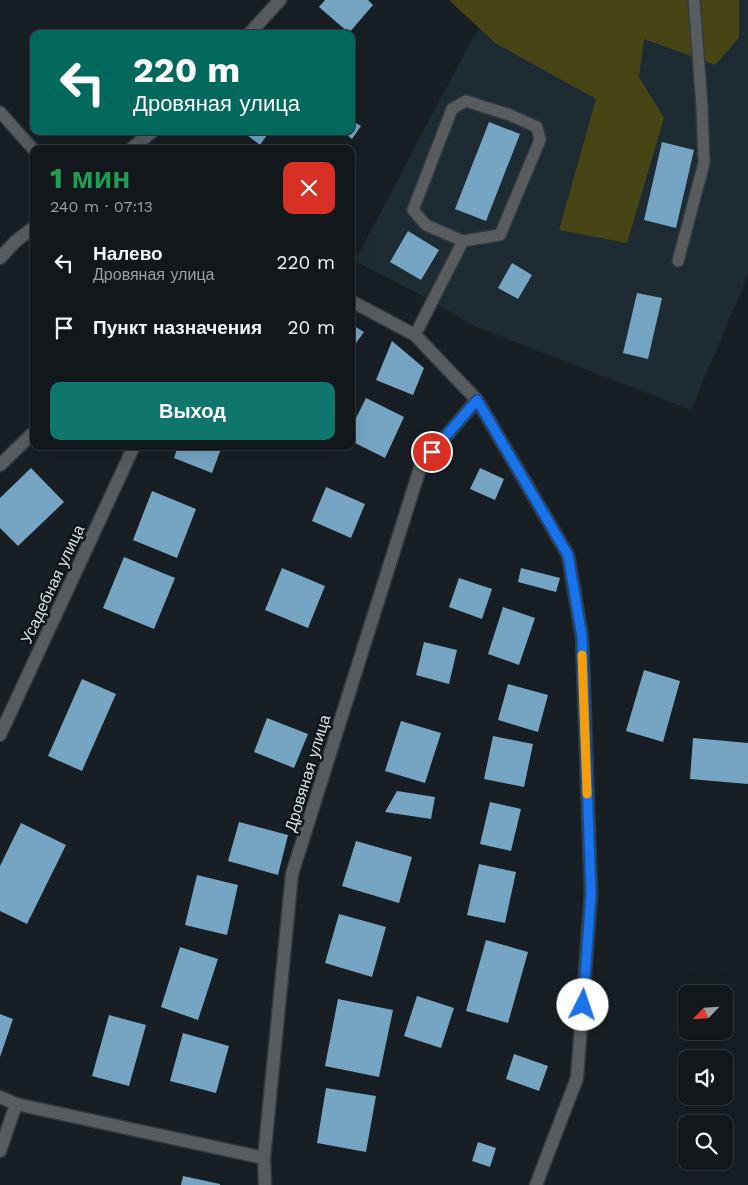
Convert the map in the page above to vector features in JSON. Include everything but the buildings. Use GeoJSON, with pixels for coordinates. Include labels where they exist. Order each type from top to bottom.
{"type":"FeatureCollection","features":[{"type":"Feature","properties":{"kind":"street"},"geometry":{"type":"LineString","coordinates":[[252,30],[280,0]]}},
{"type":"Feature","properties":{"kind":"street"},"geometry":{"type":"LineString","coordinates":[[136,145],[148,135]]}},
{"type":"Feature","properties":{"kind":"street"},"geometry":{"type":"LineString","coordinates":[[0,258],[16,241],[30,230]]}},
{"type":"Feature","properties":{"kind":"street"},"geometry":{"type":"LineString","coordinates":[[355,303],[415,335],[477,400],[568,555],[582,637],[591,894],[577,1078],[536,1185]]}},
{"type":"Feature","properties":{"kind":"street","name":"Дровяная улица"},"geometry":{"type":"LineString","coordinates":[[265,1185],[264,1158],[292,874],[421,465],[477,400]]}},
{"type":"Feature","properties":{"kind":"street"},"geometry":{"type":"LineString","coordinates":[[0,465],[30,436]]}},
{"type":"Feature","properties":{"kind":"street","name":"Усадебная улица"},"geometry":{"type":"LineString","coordinates":[[0,735],[132,450]]}},
{"type":"Feature","properties":{"kind":"street"},"geometry":{"type":"LineString","coordinates":[[0,1096],[16,1104],[264,1158]]}},
{"type":"Feature","properties":{"kind":"street"},"geometry":{"type":"LineString","coordinates":[[0,1151],[16,1104]]}},
{"type":"Feature","properties":{"kind":"lane"},"geometry":{"type":"LineString","coordinates":[[678,261],[704,162],[694,0]]}},
{"type":"Feature","properties":{"kind":"lane"},"geometry":{"type":"LineString","coordinates":[[466,102],[510,114],[537,127],[540,140],[500,235],[463,241],[426,225],[413,210],[452,109],[466,102]]}},
{"type":"Feature","properties":{"kind":"lane"},"geometry":{"type":"LineString","coordinates":[[0,112],[30,146]]}},
{"type":"Feature","properties":{"kind":"lane"},"geometry":{"type":"LineString","coordinates":[[415,335],[463,241]]}},
{"type":"Feature","properties":{"kind":"shaded area"},"geometry":{"type":"Polygon","coordinates":[[[449,0],[739,0],[739,38],[715,65],[644,39],[639,77],[664,118],[627,243],[559,230],[596,99],[495,43],[449,0]]]}},
{"type":"Feature","properties":{"kind":"shaded area"},"geometry":{"type":"Polygon","coordinates":[[[503,0],[748,0],[748,275],[691,410],[474,326],[432,301],[355,261],[473,37],[503,0]]]}},
{"type":"Feature","properties":{"kind":"slow traffic"},"geometry":{"type":"LineString","coordinates":[[582,655],[587,794]]}},
{"type":"Feature","properties":{"kind":"route"},"geometry":{"type":"LineString","coordinates":[[432,452],[477,400],[568,555],[582,637],[591,894],[583,1005]]}}]}
